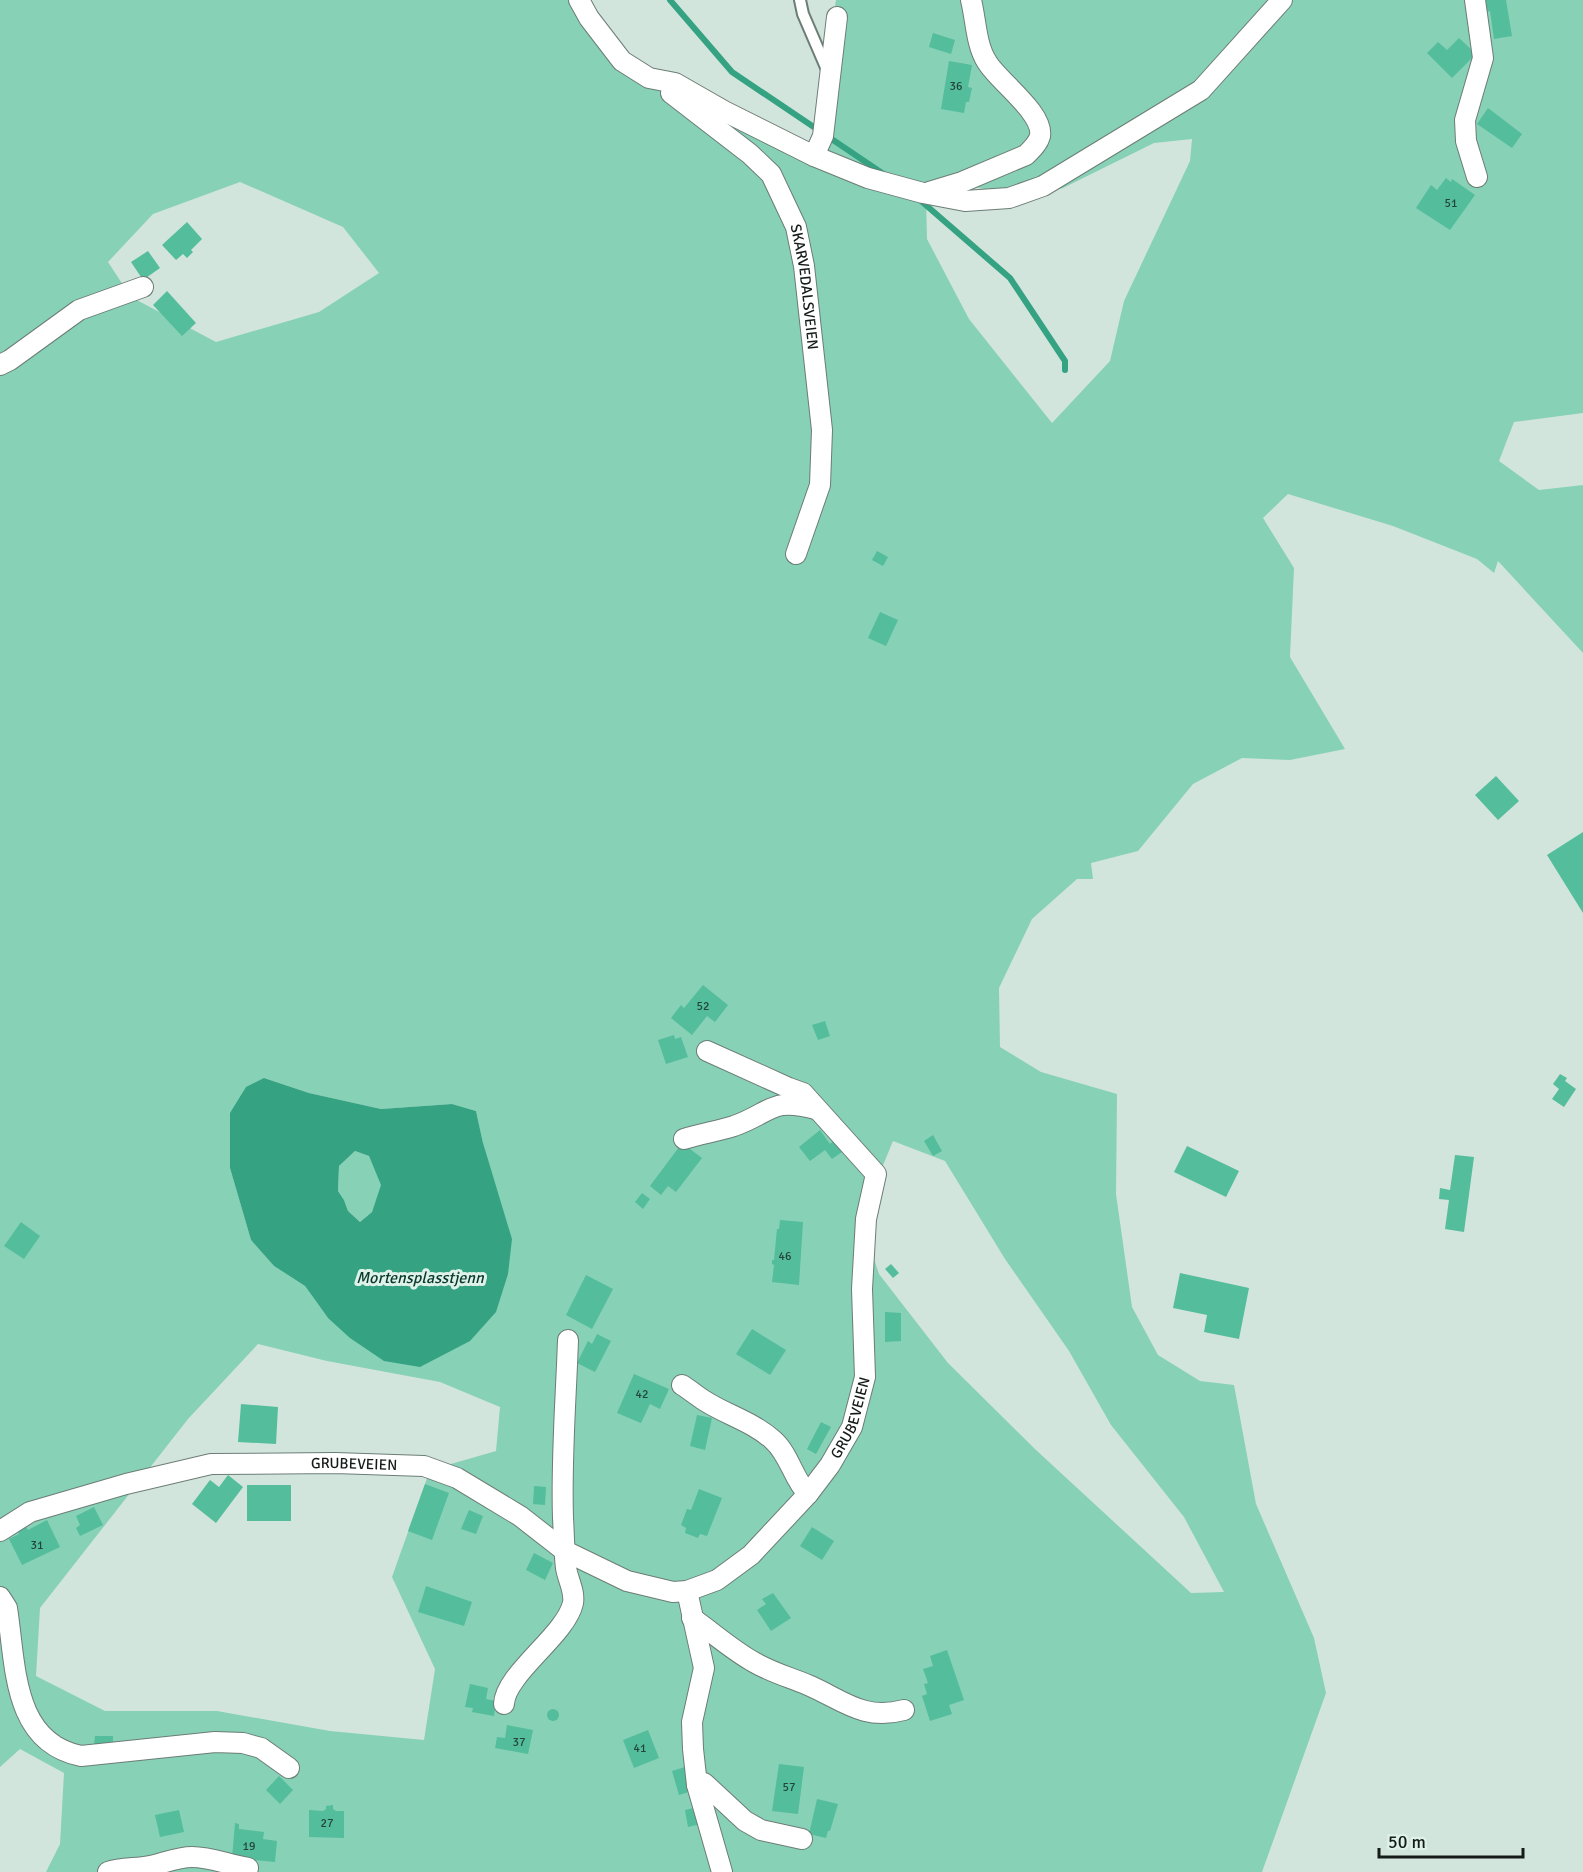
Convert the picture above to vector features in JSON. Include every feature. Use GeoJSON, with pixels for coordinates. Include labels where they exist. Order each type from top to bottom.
{"type":"FeatureCollection","features":[{"type":"Feature","properties":{"kind":"street","name":"SKARVEDALSVEIEN"},"geometry":{"type":"LineString","coordinates":[[579,0],[589,18],[622,61],[649,78],[750,153],[771,174],[796,227],[804,267],[822,430],[820,485],[796,554]]}},
{"type":"Feature","properties":{"kind":"street"},"geometry":{"type":"LineString","coordinates":[[923,193],[962,182],[1026,155],[1035,147],[1040,137],[1039,128],[1031,112],[987,62],[980,46],[970,0]]}},
{"type":"Feature","properties":{"kind":"street","name":"SKARVEDALSVEIEN"},"geometry":{"type":"LineString","coordinates":[[649,78],[675,83],[724,111],[814,156],[868,178],[923,193],[965,201],[1009,198],[1042,186],[1200,90],[1282,0]]}},
{"type":"Feature","properties":{"kind":"street"},"geometry":{"type":"LineString","coordinates":[[1475,0],[1484,58],[1465,120],[1466,141],[1477,177]]}},
{"type":"Feature","properties":{"kind":"street"},"geometry":{"type":"LineString","coordinates":[[814,156],[823,136],[837,18]]}},
{"type":"Feature","properties":{"kind":"street"},"geometry":{"type":"LineString","coordinates":[[0,365],[79,310],[143,287]]}},
{"type":"Feature","properties":{"kind":"street"},"geometry":{"type":"LineString","coordinates":[[707,1051],[804,1093],[819,1110]]}},
{"type":"Feature","properties":{"kind":"street"},"geometry":{"type":"LineString","coordinates":[[684,1138],[734,1126],[776,1105],[792,1103],[819,1110]]}},
{"type":"Feature","properties":{"kind":"street","name":"GRUBEVEIEN"},"geometry":{"type":"LineString","coordinates":[[0,1531],[30,1512],[126,1484],[212,1464],[335,1463],[424,1466],[466,1484],[519,1516],[565,1551],[627,1581],[674,1592],[687,1591],[717,1580],[751,1555],[808,1494],[830,1465],[852,1427],[865,1377],[862,1289],[867,1219],[876,1174],[819,1110]]}},
{"type":"Feature","properties":{"kind":"street"},"geometry":{"type":"LineString","coordinates":[[504,1704],[504,1699],[518,1676],[565,1620],[572,1607],[574,1596],[567,1570],[562,1483],[568,1340]]}},
{"type":"Feature","properties":{"kind":"street"},"geometry":{"type":"LineString","coordinates":[[682,1385],[705,1401],[757,1428],[775,1442],[788,1458],[802,1489],[808,1494]]}},
{"type":"Feature","properties":{"kind":"street"},"geometry":{"type":"LineString","coordinates":[[687,1591],[704,1668],[692,1722],[697,1785],[722,1872]]}},
{"type":"Feature","properties":{"kind":"street"},"geometry":{"type":"LineString","coordinates":[[0,1597],[7,1608],[21,1704],[38,1733],[64,1752],[81,1756],[215,1742],[243,1743],[261,1748],[289,1768]]}},
{"type":"Feature","properties":{"kind":"street"},"geometry":{"type":"LineString","coordinates":[[692,1617],[752,1661],[865,1713],[892,1714],[904,1710]]}},
{"type":"Feature","properties":{"kind":"street"},"geometry":{"type":"LineString","coordinates":[[697,1785],[704,1783],[745,1821],[761,1830],[801,1839]]}},
{"type":"Feature","properties":{"kind":"street"},"geometry":{"type":"LineString","coordinates":[[108,1872],[192,1857],[248,1868]]}},
{"type":"Feature","properties":{"kind":"lane"},"geometry":{"type":"LineString","coordinates":[[800,0],[802,14],[831,78]]}},
{"type":"Feature","properties":{"kind":"shaded area"},"geometry":{"type":"Polygon","coordinates":[[[0,0],[580,0],[619,51],[714,108],[810,149],[836,0],[1583,0],[1583,413],[1514,422],[1499,461],[1539,490],[1583,485],[1583,653],[1498,561],[1494,573],[1477,559],[1393,526],[1288,494],[1263,518],[1294,568],[1290,657],[1345,749],[1290,760],[1242,758],[1193,784],[1138,851],[1091,863],[1093,879],[1077,879],[1032,919],[999,988],[1000,1047],[1041,1072],[1117,1094],[1116,1194],[1132,1307],[1158,1355],[1200,1381],[1234,1385],[1256,1504],[1314,1638],[1326,1693],[1262,1872],[46,1872],[60,1844],[64,1773],[20,1749],[0,1767],[0,0]],[[1192,139],[1154,143],[1063,188],[1026,197],[974,187],[926,197],[927,239],[969,319],[1052,423],[1110,361],[1124,301],[1190,161],[1192,139]],[[240,182],[153,214],[108,262],[131,297],[216,342],[319,312],[379,273],[343,227],[240,182]],[[264,1078],[230,1168],[251,1240],[274,1266],[305,1286],[328,1318],[483,1143],[476,1111],[452,1104],[381,1109],[309,1093],[264,1078]],[[893,1141],[861,1219],[879,1274],[948,1363],[1036,1450],[1191,1593],[1224,1592],[1184,1517],[1111,1425],[1069,1351],[1005,1259],[945,1161],[893,1141]],[[258,1344],[188,1419],[40,1608],[36,1676],[105,1711],[217,1711],[330,1731],[424,1740],[435,1669],[392,1577],[430,1470],[496,1451],[500,1407],[440,1382],[327,1361],[258,1344]]]}},
{"type":"Feature","properties":{"kind":"shaded area"},"geometry":{"type":"Polygon","coordinates":[[[355,1151],[369,1156],[382,1185],[372,1212],[360,1222],[348,1211],[338,1191],[339,1166],[355,1151]]]}},
{"type":"Feature","properties":{"kind":"water","name":"Mortensplasstjenn"},"geometry":{"type":"Polygon","coordinates":[[[264,1078],[309,1093],[381,1109],[452,1104],[476,1111],[483,1143],[512,1239],[508,1274],[496,1312],[470,1341],[420,1367],[384,1361],[350,1338],[328,1318],[305,1286],[274,1266],[251,1240],[230,1168],[230,1113],[246,1087],[264,1078]],[[355,1151],[339,1166],[338,1191],[348,1211],[360,1222],[372,1212],[381,1185],[369,1156],[355,1151]]]}},
{"type":"Feature","properties":{"kind":"building"},"geometry":{"type":"Polygon","coordinates":[[[1483,0],[1506,0],[1512,36],[1494,39],[1490,11],[1485,12],[1483,0]]]}},
{"type":"Feature","properties":{"kind":"building"},"geometry":{"type":"Polygon","coordinates":[[[933,33],[955,40],[951,54],[929,47],[933,33]]]}},
{"type":"Feature","properties":{"kind":"building"},"geometry":{"type":"Polygon","coordinates":[[[1459,38],[1476,54],[1452,78],[1427,53],[1438,42],[1447,50],[1459,38]]]}},
{"type":"Feature","properties":{"kind":"building"},"geometry":{"type":"Polygon","coordinates":[[[949,61],[972,65],[968,87],[972,88],[964,113],[941,109],[949,61]]]}},
{"type":"Feature","properties":{"kind":"building"},"geometry":{"type":"Polygon","coordinates":[[[1488,108],[1522,134],[1512,148],[1477,124],[1488,108]]]}},
{"type":"Feature","properties":{"kind":"building"},"geometry":{"type":"Polygon","coordinates":[[[1446,178],[1451,182],[1452,179],[1475,195],[1450,230],[1416,208],[1431,185],[1437,190],[1446,178]]]}},
{"type":"Feature","properties":{"kind":"building"},"geometry":{"type":"Polygon","coordinates":[[[187,222],[202,239],[191,250],[193,252],[187,258],[183,254],[176,260],[162,245],[187,222]]]}},
{"type":"Feature","properties":{"kind":"building"},"geometry":{"type":"Polygon","coordinates":[[[148,251],[160,268],[143,280],[131,262],[148,251]]]}},
{"type":"Feature","properties":{"kind":"building"},"geometry":{"type":"Polygon","coordinates":[[[167,291],[196,323],[182,336],[153,305],[167,291]]]}},
{"type":"Feature","properties":{"kind":"building"},"geometry":{"type":"Polygon","coordinates":[[[877,551],[888,557],[883,566],[872,560],[877,551]]]}},
{"type":"Feature","properties":{"kind":"building"},"geometry":{"type":"Polygon","coordinates":[[[880,612],[898,620],[886,646],[868,638],[880,612]]]}},
{"type":"Feature","properties":{"kind":"building"},"geometry":{"type":"Polygon","coordinates":[[[1496,776],[1519,801],[1498,820],[1475,795],[1496,776]]]}},
{"type":"Feature","properties":{"kind":"building"},"geometry":{"type":"Polygon","coordinates":[[[1583,832],[1583,913],[1547,855],[1583,832]]]}},
{"type":"Feature","properties":{"kind":"building"},"geometry":{"type":"Polygon","coordinates":[[[703,985],[728,1005],[715,1022],[707,1016],[692,1035],[671,1018],[681,1005],[684,1008],[703,985]]]}},
{"type":"Feature","properties":{"kind":"building"},"geometry":{"type":"Polygon","coordinates":[[[825,1021],[830,1036],[818,1040],[812,1025],[825,1021]]]}},
{"type":"Feature","properties":{"kind":"building"},"geometry":{"type":"Polygon","coordinates":[[[674,1035],[675,1039],[681,1037],[688,1057],[666,1064],[658,1040],[674,1035]]]}},
{"type":"Feature","properties":{"kind":"building"},"geometry":{"type":"Polygon","coordinates":[[[1560,1074],[1567,1078],[1565,1081],[1576,1089],[1564,1107],[1552,1099],[1559,1089],[1553,1084],[1560,1074]]]}},
{"type":"Feature","properties":{"kind":"building"},"geometry":{"type":"Polygon","coordinates":[[[820,1130],[830,1144],[833,1141],[842,1152],[832,1159],[825,1150],[810,1161],[799,1147],[820,1130]]]}},
{"type":"Feature","properties":{"kind":"building"},"geometry":{"type":"Polygon","coordinates":[[[933,1135],[942,1151],[933,1156],[924,1141],[933,1135]]]}},
{"type":"Feature","properties":{"kind":"building"},"geometry":{"type":"Polygon","coordinates":[[[682,1143],[702,1158],[676,1192],[668,1186],[661,1195],[650,1186],[682,1143]]]}},
{"type":"Feature","properties":{"kind":"building"},"geometry":{"type":"Polygon","coordinates":[[[1187,1146],[1239,1171],[1226,1197],[1174,1172],[1187,1146]]]}},
{"type":"Feature","properties":{"kind":"building"},"geometry":{"type":"Polygon","coordinates":[[[1455,1155],[1474,1157],[1464,1232],[1445,1229],[1449,1200],[1439,1199],[1440,1188],[1450,1190],[1455,1155]]]}},
{"type":"Feature","properties":{"kind":"building"},"geometry":{"type":"Polygon","coordinates":[[[642,1193],[650,1199],[643,1209],[635,1202],[642,1193]]]}},
{"type":"Feature","properties":{"kind":"building"},"geometry":{"type":"Polygon","coordinates":[[[780,1220],[803,1222],[799,1285],[772,1282],[774,1265],[772,1260],[774,1260],[780,1220]]]}},
{"type":"Feature","properties":{"kind":"building"},"geometry":{"type":"Polygon","coordinates":[[[21,1222],[40,1236],[24,1259],[4,1246],[21,1222]]]}},
{"type":"Feature","properties":{"kind":"building"},"geometry":{"type":"Polygon","coordinates":[[[891,1264],[899,1273],[893,1278],[885,1269],[891,1264]]]}},
{"type":"Feature","properties":{"kind":"building"},"geometry":{"type":"Polygon","coordinates":[[[1180,1273],[1249,1288],[1239,1339],[1204,1332],[1207,1315],[1173,1308],[1180,1273]]]}},
{"type":"Feature","properties":{"kind":"building"},"geometry":{"type":"Polygon","coordinates":[[[586,1275],[613,1289],[592,1329],[566,1315],[586,1275]]]}},
{"type":"Feature","properties":{"kind":"building"},"geometry":{"type":"Polygon","coordinates":[[[885,1312],[901,1313],[901,1341],[885,1342],[885,1312]]]}},
{"type":"Feature","properties":{"kind":"building"},"geometry":{"type":"Polygon","coordinates":[[[752,1329],[786,1350],[770,1375],[736,1354],[752,1329]]]}},
{"type":"Feature","properties":{"kind":"building"},"geometry":{"type":"Polygon","coordinates":[[[597,1334],[611,1341],[595,1372],[577,1363],[588,1341],[592,1344],[597,1334]]]}},
{"type":"Feature","properties":{"kind":"building"},"geometry":{"type":"Polygon","coordinates":[[[634,1374],[669,1389],[660,1409],[650,1404],[641,1423],[617,1413],[634,1374]]]}},
{"type":"Feature","properties":{"kind":"building"},"geometry":{"type":"Polygon","coordinates":[[[241,1404],[278,1407],[276,1444],[238,1442],[241,1404]]]}},
{"type":"Feature","properties":{"kind":"building"},"geometry":{"type":"Polygon","coordinates":[[[697,1415],[712,1418],[705,1450],[690,1446],[697,1415]]]}},
{"type":"Feature","properties":{"kind":"building"},"geometry":{"type":"Polygon","coordinates":[[[821,1422],[831,1427],[816,1454],[807,1449],[821,1422]]]}},
{"type":"Feature","properties":{"kind":"building"},"geometry":{"type":"Polygon","coordinates":[[[228,1475],[243,1487],[216,1523],[192,1504],[210,1480],[219,1487],[228,1475]]]}},
{"type":"Feature","properties":{"kind":"building"},"geometry":{"type":"Polygon","coordinates":[[[425,1484],[449,1493],[432,1540],[408,1531],[425,1484]]]}},
{"type":"Feature","properties":{"kind":"building"},"geometry":{"type":"Polygon","coordinates":[[[247,1485],[291,1485],[291,1521],[247,1521],[247,1485]]]}},
{"type":"Feature","properties":{"kind":"building"},"geometry":{"type":"Polygon","coordinates":[[[534,1486],[546,1487],[545,1505],[533,1504],[534,1486]]]}},
{"type":"Feature","properties":{"kind":"building"},"geometry":{"type":"Polygon","coordinates":[[[699,1489],[722,1498],[707,1536],[700,1534],[698,1538],[685,1533],[686,1528],[681,1525],[687,1509],[691,1510],[699,1489]]]}},
{"type":"Feature","properties":{"kind":"building"},"geometry":{"type":"Polygon","coordinates":[[[94,1507],[103,1525],[80,1536],[76,1528],[80,1525],[76,1516],[94,1507]]]}},
{"type":"Feature","properties":{"kind":"building"},"geometry":{"type":"Polygon","coordinates":[[[469,1510],[483,1516],[476,1534],[461,1529],[469,1510]]]}},
{"type":"Feature","properties":{"kind":"building"},"geometry":{"type":"Polygon","coordinates":[[[47,1520],[60,1547],[22,1565],[9,1539],[26,1527],[28,1530],[47,1520]]]}},
{"type":"Feature","properties":{"kind":"building"},"geometry":{"type":"Polygon","coordinates":[[[812,1527],[834,1541],[822,1560],[800,1546],[812,1527]]]}},
{"type":"Feature","properties":{"kind":"building"},"geometry":{"type":"Polygon","coordinates":[[[534,1553],[553,1563],[545,1580],[526,1570],[534,1553]]]}},
{"type":"Feature","properties":{"kind":"building"},"geometry":{"type":"Polygon","coordinates":[[[426,1586],[472,1602],[464,1626],[418,1612],[426,1586]]]}},
{"type":"Feature","properties":{"kind":"building"},"geometry":{"type":"Polygon","coordinates":[[[773,1593],[791,1618],[771,1631],[757,1610],[766,1604],[762,1599],[773,1593]]]}},
{"type":"Feature","properties":{"kind":"building"},"geometry":{"type":"Polygon","coordinates":[[[947,1650],[964,1700],[949,1705],[952,1714],[930,1721],[922,1696],[927,1694],[924,1684],[928,1683],[923,1669],[933,1666],[930,1656],[947,1650]]]}},
{"type":"Feature","properties":{"kind":"building"},"geometry":{"type":"Polygon","coordinates":[[[470,1684],[488,1688],[486,1699],[496,1701],[494,1716],[472,1712],[473,1708],[465,1707],[470,1684]]]}},
{"type":"Feature","properties":{"kind":"building"},"geometry":{"type":"Polygon","coordinates":[[[555,1709],[559,1715],[555,1721],[551,1721],[547,1713],[555,1709]]]}},
{"type":"Feature","properties":{"kind":"building"},"geometry":{"type":"Polygon","coordinates":[[[507,1725],[533,1730],[528,1754],[495,1748],[497,1737],[505,1738],[507,1725]]]}},
{"type":"Feature","properties":{"kind":"building"},"geometry":{"type":"Polygon","coordinates":[[[648,1730],[659,1758],[634,1768],[623,1740],[648,1730]]]}},
{"type":"Feature","properties":{"kind":"building"},"geometry":{"type":"Polygon","coordinates":[[[95,1736],[113,1736],[113,1747],[94,1746],[95,1736]]]}},
{"type":"Feature","properties":{"kind":"building"},"geometry":{"type":"Polygon","coordinates":[[[779,1764],[804,1767],[798,1814],[772,1811],[779,1764]]]}},
{"type":"Feature","properties":{"kind":"building"},"geometry":{"type":"Polygon","coordinates":[[[685,1767],[692,1791],[679,1795],[672,1771],[685,1767]]]}},
{"type":"Feature","properties":{"kind":"building"},"geometry":{"type":"Polygon","coordinates":[[[279,1776],[293,1790],[280,1804],[266,1790],[279,1776]]]}},
{"type":"Feature","properties":{"kind":"building"},"geometry":{"type":"Polygon","coordinates":[[[817,1799],[838,1804],[826,1838],[809,1834],[817,1799]]]}},
{"type":"Feature","properties":{"kind":"building"},"geometry":{"type":"Polygon","coordinates":[[[333,1805],[336,1811],[344,1811],[344,1838],[309,1837],[309,1810],[323,1811],[326,1806],[333,1805]]]}},
{"type":"Feature","properties":{"kind":"building"},"geometry":{"type":"Polygon","coordinates":[[[698,1807],[701,1824],[688,1827],[685,1810],[698,1807]]]}},
{"type":"Feature","properties":{"kind":"building"},"geometry":{"type":"Polygon","coordinates":[[[179,1810],[184,1832],[160,1837],[155,1815],[179,1810]]]}},
{"type":"Feature","properties":{"kind":"building"},"geometry":{"type":"Polygon","coordinates":[[[235,1823],[239,1824],[239,1829],[264,1832],[263,1839],[277,1841],[275,1862],[232,1858],[235,1823]]]}},
{"type":"Feature","properties":{"kind":"waterway"},"geometry":{"type":"LineString","coordinates":[[670,0],[732,72],[885,175]]}},
{"type":"Feature","properties":{"kind":"waterway"},"geometry":{"type":"LineString","coordinates":[[920,200],[1010,278],[1065,361],[1065,370]]}}]}
